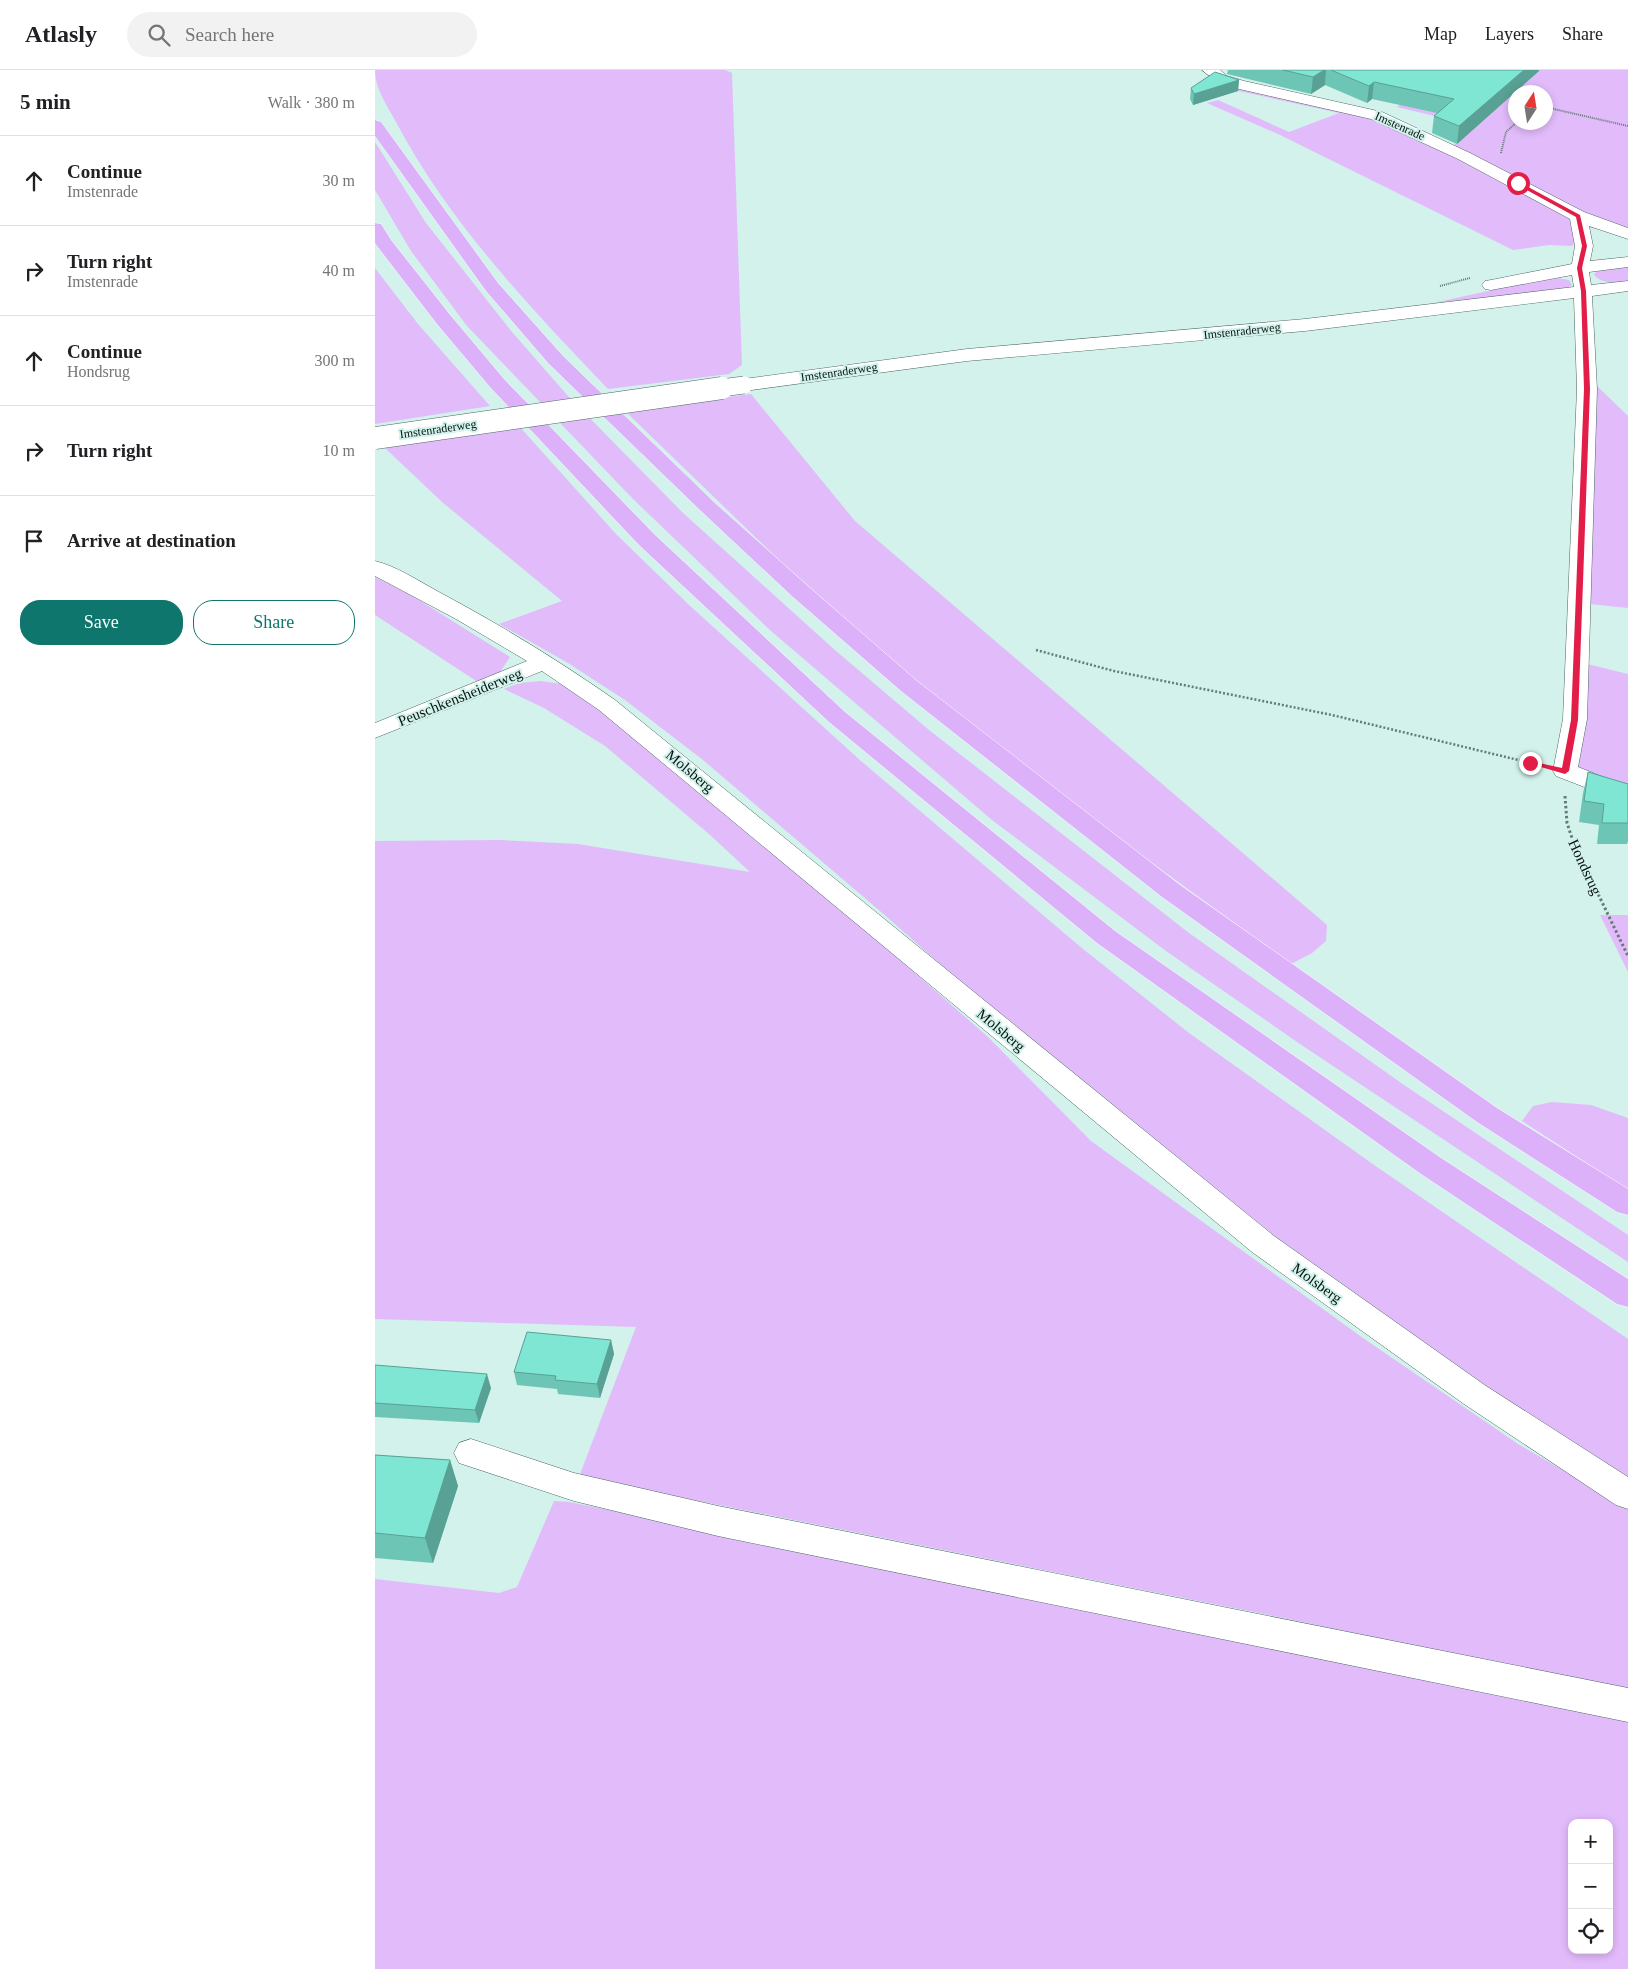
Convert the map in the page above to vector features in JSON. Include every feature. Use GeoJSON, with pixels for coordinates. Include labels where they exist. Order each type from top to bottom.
{"type":"FeatureCollection","features":[{"type":"Feature","properties":{"kind":"highway"},"geometry":{"type":"LineString","coordinates":[[375,125],[492,287],[556,360],[709,508],[801,592],[909,686],[1171,891],[1487,1115],[1628,1204]]}},
{"type":"Feature","properties":{"kind":"highway"},"geometry":{"type":"LineString","coordinates":[[375,228],[383,242],[444,320],[497,383],[647,540],[837,717],[1107,937],[1431,1166],[1628,1295]]}},
{"type":"Feature","properties":{"kind":"street","name":"Imstenrade"},"geometry":{"type":"LineString","coordinates":[[1210,70],[1222,79],[1240,85],[1376,115],[1464,156],[1578,216],[1628,234]]}},
{"type":"Feature","properties":{"kind":"street"},"geometry":{"type":"LineString","coordinates":[[1578,216],[1584,246],[1580,268],[1583,291],[1587,389],[1575,720],[1565,771],[1628,796]]}},
{"type":"Feature","properties":{"kind":"street"},"geometry":{"type":"LineString","coordinates":[[1584,246],[1628,241]]}},
{"type":"Feature","properties":{"kind":"street","name":"Imstenraderweg"},"geometry":{"type":"LineString","coordinates":[[1305,325],[1580,268],[1628,262]]}},
{"type":"Feature","properties":{"kind":"street","name":"Imstenraderweg"},"geometry":{"type":"LineString","coordinates":[[375,438],[967,355],[1305,325],[1628,286]]}},
{"type":"Feature","properties":{"kind":"street","name":"Molsberg"},"geometry":{"type":"LineString","coordinates":[[375,567],[471,618],[545,662],[607,705],[1263,1244],[1467,1389],[1628,1495]]}},
{"type":"Feature","properties":{"kind":"street","name":"Peuschkensheiderweg"},"geometry":{"type":"LineString","coordinates":[[375,731],[545,662]]}},
{"type":"Feature","properties":{"kind":"street"},"geometry":{"type":"LineString","coordinates":[[471,1453],[574,1487],[718,1521],[1628,1706]]}},
{"type":"Feature","properties":{"kind":"path"},"geometry":{"type":"LineString","coordinates":[[1553,109],[1628,126]]}},
{"type":"Feature","properties":{"kind":"path"},"geometry":{"type":"LineString","coordinates":[[1036,650],[1114,671],[1332,715],[1565,771]]}},
{"type":"Feature","properties":{"kind":"path","name":"Hondsrug"},"geometry":{"type":"LineString","coordinates":[[1565,771],[1565,813],[1571,841],[1590,874],[1628,956]]}},
{"type":"Feature","properties":{"kind":"shaded area"},"geometry":{"type":"Polygon","coordinates":[[[375,70],[725,70],[732,73],[742,365],[729,374],[608,389],[520,295],[441,195],[417,159],[385,103],[377,84],[375,70]]]}},
{"type":"Feature","properties":{"kind":"shaded area"},"geometry":{"type":"Polygon","coordinates":[[[1444,70],[1628,70],[1628,232],[1572,226],[1577,239],[1572,246],[1549,245],[1513,250],[1278,134],[1207,103],[1218,100],[1289,132],[1339,113],[1234,90],[1244,85],[1374,114],[1447,151],[1476,126],[1397,107],[1444,70]]]}},
{"type":"Feature","properties":{"kind":"shaded area"},"geometry":{"type":"Polygon","coordinates":[[[375,142],[426,223],[512,332],[568,396],[682,512],[836,651],[929,730],[1189,933],[1404,1085],[1628,1235],[1628,1262],[1300,1044],[1166,951],[992,820],[771,631],[634,500],[467,326],[411,251],[375,190],[375,142]]]}},
{"type":"Feature","properties":{"kind":"shaded area"},"geometry":{"type":"Polygon","coordinates":[[[1628,265],[1628,283],[1606,282],[1598,279],[1594,274],[1599,270],[1628,265]]]}},
{"type":"Feature","properties":{"kind":"shaded area"},"geometry":{"type":"Polygon","coordinates":[[[375,268],[418,324],[490,406],[375,424],[375,268]]]}},
{"type":"Feature","properties":{"kind":"shaded area"},"geometry":{"type":"Polygon","coordinates":[[[1552,277],[1569,280],[1572,285],[1567,289],[1433,303],[1552,277]]]}},
{"type":"Feature","properties":{"kind":"shaded area"},"geometry":{"type":"Polygon","coordinates":[[[1596,385],[1628,416],[1628,608],[1590,604],[1596,385]]]}},
{"type":"Feature","properties":{"kind":"shaded area"},"geometry":{"type":"Polygon","coordinates":[[[751,394],[855,521],[1327,925],[1326,941],[1312,953],[1291,964],[1144,857],[931,694],[779,560],[624,410],[751,394]]]}},
{"type":"Feature","properties":{"kind":"shaded area"},"geometry":{"type":"Polygon","coordinates":[[[519,426],[616,534],[688,604],[861,761],[1083,949],[1189,1033],[1374,1165],[1628,1339],[1628,1482],[1294,1258],[1021,1036],[887,917],[703,760],[625,700],[568,663],[499,624],[562,601],[442,502],[385,448],[519,426]]]}},
{"type":"Feature","properties":{"kind":"shaded area"},"geometry":{"type":"Polygon","coordinates":[[[375,577],[414,597],[510,657],[500,672],[481,684],[375,615],[375,577]]]}},
{"type":"Feature","properties":{"kind":"shaded area"},"geometry":{"type":"Polygon","coordinates":[[[1575,661],[1628,674],[1628,789],[1571,770],[1575,661]]]}},
{"type":"Feature","properties":{"kind":"shaded area"},"geometry":{"type":"Polygon","coordinates":[[[540,681],[570,685],[850,916],[988,1037],[1091,1141],[1363,1338],[1518,1444],[1628,1508],[1628,1690],[1259,1613],[579,1477],[636,1327],[375,1319],[375,841],[499,840],[578,844],[750,872],[709,834],[605,746],[544,708],[504,689],[519,683],[540,681]]]}},
{"type":"Feature","properties":{"kind":"shaded area"},"geometry":{"type":"Polygon","coordinates":[[[1600,915],[1628,915],[1628,972],[1600,915]]]}},
{"type":"Feature","properties":{"kind":"shaded area"},"geometry":{"type":"Polygon","coordinates":[[[1552,1102],[1591,1105],[1628,1118],[1628,1190],[1522,1121],[1533,1106],[1552,1102]]]}},
{"type":"Feature","properties":{"kind":"shaded area"},"geometry":{"type":"Polygon","coordinates":[[[554,1501],[569,1502],[1628,1712],[1628,1969],[375,1969],[375,1579],[499,1593],[517,1587],[554,1501]]]}},
{"type":"Feature","properties":{"kind":"building"},"geometry":{"type":"Polygon","coordinates":[[[1283,70],[1324,70],[1313,77],[1283,70]]]}},
{"type":"Feature","properties":{"kind":"building"},"geometry":{"type":"Polygon","coordinates":[[[1331,70],[1524,70],[1459,126],[1434,116],[1454,99],[1374,82],[1369,86],[1331,70]]]}},
{"type":"Feature","properties":{"kind":"building"},"geometry":{"type":"Polygon","coordinates":[[[1215,72],[1239,80],[1194,94],[1191,88],[1215,72]]]}},
{"type":"Feature","properties":{"kind":"building"},"geometry":{"type":"Polygon","coordinates":[[[1588,772],[1628,784],[1628,823],[1602,823],[1604,804],[1584,801],[1588,772]]]}},
{"type":"Feature","properties":{"kind":"building"},"geometry":{"type":"Polygon","coordinates":[[[527,1332],[611,1340],[597,1384],[555,1380],[556,1376],[514,1372],[527,1332]]]}},
{"type":"Feature","properties":{"kind":"building"},"geometry":{"type":"Polygon","coordinates":[[[375,1365],[487,1374],[475,1410],[375,1403],[375,1365]]]}},
{"type":"Feature","properties":{"kind":"building"},"geometry":{"type":"Polygon","coordinates":[[[375,1455],[450,1460],[425,1538],[375,1533],[375,1455]]]}},
{"type":"Feature","properties":{"kind":"route"},"geometry":{"type":"LineString","coordinates":[[1518,183],[1578,216],[1584,246],[1580,268],[1583,291],[1587,389],[1575,720],[1565,771],[1530,763]]}}]}
